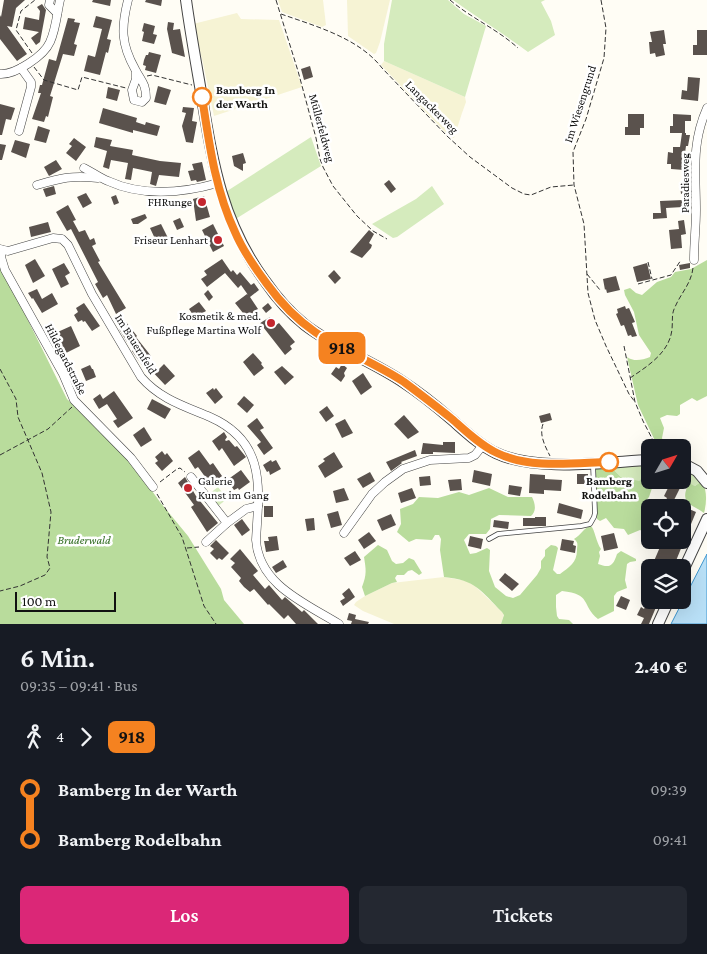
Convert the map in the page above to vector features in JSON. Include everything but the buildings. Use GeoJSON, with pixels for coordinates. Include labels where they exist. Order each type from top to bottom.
{"type":"FeatureCollection","features":[{"type":"Feature","properties":{"kind":"street"},"geometry":{"type":"LineString","coordinates":[[50,0],[48,5],[57,13]]}},
{"type":"Feature","properties":{"kind":"street"},"geometry":{"type":"LineString","coordinates":[[0,74],[8,74],[21,68],[45,50],[51,40],[60,0]]}},
{"type":"Feature","properties":{"kind":"street"},"geometry":{"type":"LineString","coordinates":[[128,0],[123,23],[123,38],[136,71]]}},
{"type":"Feature","properties":{"kind":"street"},"geometry":{"type":"LineString","coordinates":[[186,0],[209,142],[226,211],[240,242],[260,275],[284,305],[315,332],[404,382],[482,445],[497,454],[526,462],[563,464],[641,460]]}},
{"type":"Feature","properties":{"kind":"street"},"geometry":{"type":"LineString","coordinates":[[19,131],[31,87],[31,82],[21,68]]}},
{"type":"Feature","properties":{"kind":"street","name":"Paradiesweg"},"geometry":{"type":"LineString","coordinates":[[694,260],[696,212],[695,156],[702,118],[707,108]]}},
{"type":"Feature","properties":{"kind":"street"},"geometry":{"type":"LineString","coordinates":[[84,168],[103,178],[136,190],[157,192],[196,190],[218,183]]}},
{"type":"Feature","properties":{"kind":"street"},"geometry":{"type":"LineString","coordinates":[[37,185],[64,177],[103,178]]}},
{"type":"Feature","properties":{"kind":"street","name":"Im Bauernfeld"},"geometry":{"type":"LineString","coordinates":[[1,250],[8,251],[53,238],[58,238],[65,242],[131,362],[149,386],[174,403],[219,422],[243,442],[251,455],[259,481],[257,549],[259,558],[285,591],[316,612],[339,624]]}},
{"type":"Feature","properties":{"kind":"street","name":"Hildegardstraße"},"geometry":{"type":"LineString","coordinates":[[1,250],[5,270],[63,374],[71,395],[131,458],[153,487]]}},
{"type":"Feature","properties":{"kind":"street"},"geometry":{"type":"LineString","coordinates":[[344,533],[372,494],[403,469],[430,460],[469,458],[476,455],[482,445]]}},
{"type":"Feature","properties":{"kind":"street"},"geometry":{"type":"LineString","coordinates":[[691,468],[707,483]]}},
{"type":"Feature","properties":{"kind":"street"},"geometry":{"type":"LineString","coordinates":[[191,477],[227,523]]}},
{"type":"Feature","properties":{"kind":"street"},"geometry":{"type":"LineString","coordinates":[[206,542],[246,509],[258,506]]}},
{"type":"Feature","properties":{"kind":"street"},"geometry":{"type":"LineString","coordinates":[[688,559],[707,519]]}},
{"type":"Feature","properties":{"kind":"street"},"geometry":{"type":"LineString","coordinates":[[658,624],[664,609]]}},
{"type":"Feature","properties":{"kind":"lane"},"geometry":{"type":"LineString","coordinates":[[489,539],[498,534],[590,524],[595,513],[593,463]]}},
{"type":"Feature","properties":{"kind":"path"},"geometry":{"type":"LineString","coordinates":[[35,0],[21,11],[16,30],[44,80],[78,90],[82,77],[120,87]]}},
{"type":"Feature","properties":{"kind":"path","name":"Müllerfeldweg"},"geometry":{"type":"LineString","coordinates":[[276,0],[298,71],[323,167],[333,186],[357,216],[373,231],[387,239]]}},
{"type":"Feature","properties":{"kind":"path"},"geometry":{"type":"LineString","coordinates":[[450,0],[463,11],[502,34],[518,48]]}},
{"type":"Feature","properties":{"kind":"path","name":"Im Wiesengrund"},"geometry":{"type":"LineString","coordinates":[[601,0],[606,28],[604,58],[586,118],[573,152],[574,185],[584,224],[588,293],[595,320],[629,394],[635,402]]}},
{"type":"Feature","properties":{"kind":"path","name":"Langackerweg"},"geometry":{"type":"LineString","coordinates":[[280,14],[329,32],[374,58],[447,136],[470,157],[512,188],[531,195],[551,187],[574,185]]}},
{"type":"Feature","properties":{"kind":"path"},"geometry":{"type":"LineString","coordinates":[[148,75],[200,86]]}},
{"type":"Feature","properties":{"kind":"path"},"geometry":{"type":"LineString","coordinates":[[638,284],[671,275],[681,260]]}},
{"type":"Feature","properties":{"kind":"path"},"geometry":{"type":"LineString","coordinates":[[630,378],[647,366],[668,345],[672,329],[672,315],[692,278],[694,260]]}},
{"type":"Feature","properties":{"kind":"path"},"geometry":{"type":"LineString","coordinates":[[648,262],[652,280]]}},
{"type":"Feature","properties":{"kind":"path"},"geometry":{"type":"LineString","coordinates":[[586,273],[600,290]]}},
{"type":"Feature","properties":{"kind":"path","name":"Im Wiesengrund"},"geometry":{"type":"LineString","coordinates":[[624,346],[635,402],[652,439]]}},
{"type":"Feature","properties":{"kind":"path"},"geometry":{"type":"LineString","coordinates":[[0,369],[16,399],[18,417],[42,473],[51,512],[47,557],[50,568],[46,575],[20,586],[0,591]]}},
{"type":"Feature","properties":{"kind":"path"},"geometry":{"type":"LineString","coordinates":[[0,455],[48,429],[77,403]]}},
{"type":"Feature","properties":{"kind":"path"},"geometry":{"type":"LineString","coordinates":[[543,424],[542,433],[545,447]]}},
{"type":"Feature","properties":{"kind":"path"},"geometry":{"type":"LineString","coordinates":[[191,477],[184,471],[177,469],[153,487],[182,537],[204,606],[216,624]]}},
{"type":"Feature","properties":{"kind":"path"},"geometry":{"type":"LineString","coordinates":[[187,548],[199,547],[206,542]]}},
{"type":"Feature","properties":{"kind":"shaded area"},"geometry":{"type":"Polygon","coordinates":[[[278,0],[323,0],[326,25],[322,27],[282,12],[278,0]]]}},
{"type":"Feature","properties":{"kind":"shaded area"},"geometry":{"type":"Polygon","coordinates":[[[347,0],[390,0],[376,53],[374,54],[348,36],[347,0]]]}},
{"type":"Feature","properties":{"kind":"shaded area"},"geometry":{"type":"Polygon","coordinates":[[[237,13],[241,19],[279,20],[302,87],[214,116],[193,24],[237,13]]]}},
{"type":"Feature","properties":{"kind":"shaded area"},"geometry":{"type":"Polygon","coordinates":[[[384,61],[465,97],[466,102],[454,138],[444,131],[381,65],[384,61]]]}},
{"type":"Feature","properties":{"kind":"shaded area"},"geometry":{"type":"Polygon","coordinates":[[[444,577],[467,581],[476,587],[504,614],[501,624],[394,624],[363,611],[354,605],[365,596],[392,583],[444,577]]]}},
{"type":"Feature","properties":{"kind":"green space"},"geometry":{"type":"Polygon","coordinates":[[[392,0],[448,0],[464,14],[486,26],[465,97],[384,61],[384,44],[392,0]]]}},
{"type":"Feature","properties":{"kind":"green space"},"geometry":{"type":"Polygon","coordinates":[[[453,0],[545,0],[541,2],[551,21],[555,35],[528,52],[453,0]]]}},
{"type":"Feature","properties":{"kind":"green space"},"geometry":{"type":"Polygon","coordinates":[[[311,137],[321,166],[234,220],[224,193],[311,137]]]}},
{"type":"Feature","properties":{"kind":"green space"},"geometry":{"type":"Polygon","coordinates":[[[432,186],[444,204],[397,237],[393,238],[372,224],[416,199],[432,186]]]}},
{"type":"Feature","properties":{"kind":"green space"},"geometry":{"type":"Polygon","coordinates":[[[707,260],[707,396],[697,401],[692,398],[680,405],[680,414],[677,416],[667,415],[660,418],[664,428],[662,439],[654,439],[638,405],[627,357],[632,360],[641,360],[650,357],[651,353],[639,335],[634,312],[624,290],[630,288],[642,295],[657,282],[671,277],[675,272],[691,269],[707,260]]]}},
{"type":"Feature","properties":{"kind":"green space","name":"Bruderwald"},"geometry":{"type":"Polygon","coordinates":[[[0,267],[67,399],[129,459],[160,502],[188,536],[221,589],[224,600],[244,624],[0,624],[0,267]]]}},
{"type":"Feature","properties":{"kind":"green space"},"geometry":{"type":"Polygon","coordinates":[[[641,465],[641,480],[637,482],[621,477],[610,466],[641,465]]]}},
{"type":"Feature","properties":{"kind":"green space"},"geometry":{"type":"Polygon","coordinates":[[[610,466],[621,477],[639,481],[641,479],[641,489],[652,489],[647,499],[641,499],[641,530],[628,535],[624,529],[614,528],[606,518],[600,521],[597,519],[595,468],[610,466]]]}},
{"type":"Feature","properties":{"kind":"green space"},"geometry":{"type":"Polygon","coordinates":[[[691,472],[702,481],[695,486],[691,484],[691,472]]]}},
{"type":"Feature","properties":{"kind":"green space"},"geometry":{"type":"Polygon","coordinates":[[[702,481],[705,488],[706,505],[704,513],[691,505],[691,499],[686,499],[686,489],[691,489],[691,484],[695,486],[702,481]]]}},
{"type":"Feature","properties":{"kind":"green space"},"geometry":{"type":"Polygon","coordinates":[[[218,487],[227,499],[218,506],[209,494],[218,487]]]}},
{"type":"Feature","properties":{"kind":"green space"},"geometry":{"type":"Polygon","coordinates":[[[489,488],[508,497],[532,497],[535,507],[531,516],[499,515],[491,519],[490,529],[486,534],[469,534],[464,540],[470,554],[487,548],[490,550],[489,571],[495,587],[506,596],[513,598],[520,595],[537,575],[541,568],[541,561],[545,556],[545,550],[551,545],[558,548],[553,570],[560,574],[576,558],[577,542],[574,539],[591,526],[601,549],[598,564],[608,566],[612,564],[617,554],[621,551],[636,559],[636,561],[627,564],[625,580],[627,588],[617,592],[614,596],[614,611],[598,619],[582,597],[571,592],[562,591],[556,595],[557,616],[559,619],[569,620],[573,624],[501,624],[504,615],[502,612],[477,588],[464,581],[444,577],[440,550],[441,539],[439,535],[435,535],[432,540],[416,539],[409,542],[397,532],[401,524],[400,509],[413,504],[419,497],[438,498],[459,492],[469,495],[489,488]]]}},
{"type":"Feature","properties":{"kind":"green space"},"geometry":{"type":"Polygon","coordinates":[[[378,545],[387,550],[392,561],[396,564],[403,563],[409,558],[414,560],[422,573],[419,575],[412,570],[404,575],[397,575],[395,578],[397,582],[365,596],[362,587],[366,572],[364,557],[378,545]]]}},
{"type":"Feature","properties":{"kind":"water"},"geometry":{"type":"Polygon","coordinates":[[[707,554],[707,624],[671,624],[679,609],[691,609],[691,585],[707,554]]]}},
{"type":"Feature","properties":{"kind":"bus line","name":"918"},"geometry":{"type":"LineString","coordinates":[[202,97],[209,142],[226,211],[240,242],[260,275],[296,317],[315,332],[404,382],[482,445],[497,454],[536,463],[609,462]]}},
{"type":"Feature","properties":{"kind":"place","name":"Bamberg In der Warth"},"geometry":{"type":"Point","coordinates":[202,97]}},
{"type":"Feature","properties":{"kind":"place","name":"FHRunge"},"geometry":{"type":"Point","coordinates":[202,202]}},
{"type":"Feature","properties":{"kind":"place","name":"Friseur Lenhart"},"geometry":{"type":"Point","coordinates":[218,240]}},
{"type":"Feature","properties":{"kind":"place","name":"Kosmetik & med. Fußpflege Martina Wolf"},"geometry":{"type":"Point","coordinates":[271,323]}},
{"type":"Feature","properties":{"kind":"place","name":"Bamberg Rodelbahn"},"geometry":{"type":"Point","coordinates":[609,462]}},
{"type":"Feature","properties":{"kind":"place","name":"Galerie Kunst im Gang"},"geometry":{"type":"Point","coordinates":[188,488]}}]}
